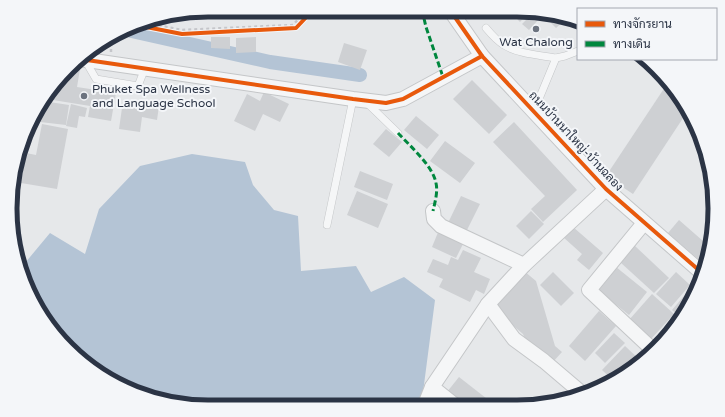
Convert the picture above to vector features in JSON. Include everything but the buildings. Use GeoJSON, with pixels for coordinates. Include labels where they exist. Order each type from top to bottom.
{"type":"FeatureCollection","features":[{"type":"Feature","properties":{"kind":"street","name":"ถนนบ้านนาใหญ่-บ้านฉลอง"},"geometry":{"type":"LineString","coordinates":[[455,17],[482,56],[606,189],[698,270]]}},
{"type":"Feature","properties":{"kind":"street"},"geometry":{"type":"LineString","coordinates":[[88,60],[386,103],[403,99],[482,56]]}},
{"type":"Feature","properties":{"kind":"street"},"geometry":{"type":"LineString","coordinates":[[427,400],[432,387],[488,304],[524,265],[606,189]]}},
{"type":"Feature","properties":{"kind":"street"},"geometry":{"type":"LineString","coordinates":[[433,211],[434,219],[442,226],[524,265]]}},
{"type":"Feature","properties":{"kind":"street"},"geometry":{"type":"LineString","coordinates":[[644,223],[590,290],[649,346]]}},
{"type":"Feature","properties":{"kind":"street"},"geometry":{"type":"LineString","coordinates":[[488,304],[514,339],[544,361],[578,390]]}},
{"type":"Feature","properties":{"kind":"street"},"geometry":{"type":"LineString","coordinates":[[432,387],[448,400]]}},
{"type":"Feature","properties":{"kind":"lane"},"geometry":{"type":"LineString","coordinates":[[486,28],[505,46],[515,50],[556,58],[577,51]]}},
{"type":"Feature","properties":{"kind":"lane"},"geometry":{"type":"LineString","coordinates":[[534,111],[556,58]]}},
{"type":"Feature","properties":{"kind":"lane"},"geometry":{"type":"LineString","coordinates":[[327,225],[359,100],[398,133]]}},
{"type":"Feature","properties":{"kind":"path"},"geometry":{"type":"LineString","coordinates":[[156,25],[182,30],[293,25],[300,17]]}},
{"type":"Feature","properties":{"kind":"path"},"geometry":{"type":"LineString","coordinates":[[147,27],[182,34],[296,28],[306,17]]}},
{"type":"Feature","properties":{"kind":"water"},"geometry":{"type":"Polygon","coordinates":[[[192,154],[245,162],[253,185],[274,210],[298,216],[301,271],[356,266],[371,292],[404,277],[435,300],[422,400],[196,400],[171,396],[147,390],[135,385],[102,368],[82,352],[73,344],[49,315],[37,293],[25,263],[50,233],[85,254],[99,209],[140,166],[192,154]]]}},
{"type":"Feature","properties":{"kind":"waterway"},"geometry":{"type":"LineString","coordinates":[[135,32],[270,62],[360,75]]}},
{"type":"Feature","properties":{"kind":"marked path"},"geometry":{"type":"LineString","coordinates":[[424,17],[443,77]]}},
{"type":"Feature","properties":{"kind":"marked path"},"geometry":{"type":"LineString","coordinates":[[398,133],[426,163],[434,177],[437,190],[433,211]]}},
{"type":"Feature","properties":{"kind":"cycle path"},"geometry":{"type":"LineString","coordinates":[[147,27],[182,34],[296,28],[306,17]]}},
{"type":"Feature","properties":{"kind":"cycle path"},"geometry":{"type":"LineString","coordinates":[[455,17],[482,56],[606,189],[698,269]]}},
{"type":"Feature","properties":{"kind":"cycle path"},"geometry":{"type":"LineString","coordinates":[[88,60],[386,103],[403,99],[482,56]]}},
{"type":"Feature","properties":{"kind":"place","name":"Wat Chalong"},"geometry":{"type":"Point","coordinates":[536,29]}},
{"type":"Feature","properties":{"kind":"place","name":"Phuket Spa Wellness and Language School"},"geometry":{"type":"Point","coordinates":[84,96]}}]}
